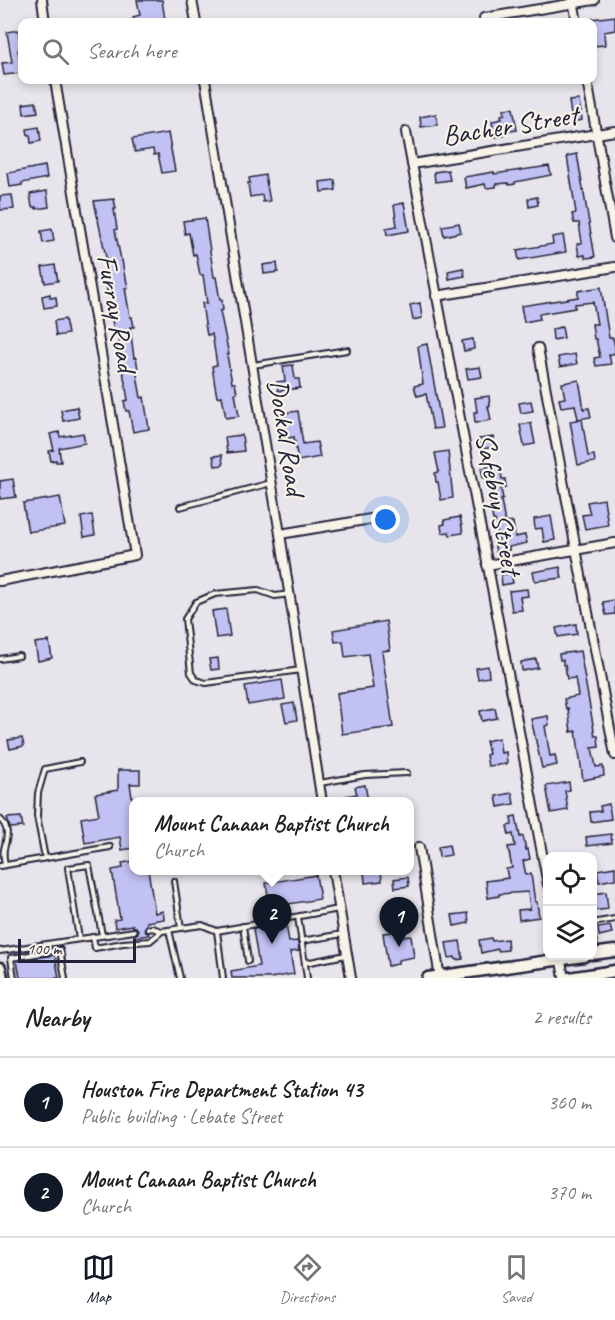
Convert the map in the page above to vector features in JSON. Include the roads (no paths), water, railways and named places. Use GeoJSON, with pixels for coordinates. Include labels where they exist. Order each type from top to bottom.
{"type":"FeatureCollection","features":[{"type":"Feature","properties":{"kind":"main road"},"geometry":{"type":"LineString","coordinates":[[597,953],[615,951]]}},
{"type":"Feature","properties":{"kind":"main road"},"geometry":{"type":"LineString","coordinates":[[436,978],[543,960]]}},
{"type":"Feature","properties":{"kind":"main road"},"geometry":{"type":"LineString","coordinates":[[0,968],[2,978]]}},
{"type":"Feature","properties":{"kind":"main road"},"geometry":{"type":"LineString","coordinates":[[568,978],[615,971]]}},
{"type":"Feature","properties":{"kind":"street"},"geometry":{"type":"LineString","coordinates":[[42,0],[44,18]]}},
{"type":"Feature","properties":{"kind":"street"},"geometry":{"type":"LineString","coordinates":[[192,0],[195,18]]}},
{"type":"Feature","properties":{"kind":"street"},"geometry":{"type":"LineString","coordinates":[[484,18],[594,0]]}},
{"type":"Feature","properties":{"kind":"street"},"geometry":{"type":"LineString","coordinates":[[573,2],[576,18]]}},
{"type":"Feature","properties":{"kind":"street","name":"Furray Road"},"geometry":{"type":"LineString","coordinates":[[0,581],[135,555],[56,84]]}},
{"type":"Feature","properties":{"kind":"street","name":"Dockal Road"},"geometry":{"type":"LineString","coordinates":[[206,84],[321,797]]}},
{"type":"Feature","properties":{"kind":"street"},"geometry":{"type":"LineString","coordinates":[[588,84],[615,238]]}},
{"type":"Feature","properties":{"kind":"street","name":"Bacher Street"},"geometry":{"type":"LineString","coordinates":[[412,164],[615,131]]}},
{"type":"Feature","properties":{"kind":"street","name":"Safebuy Street"},"geometry":{"type":"LineString","coordinates":[[406,132],[543,859]]}},
{"type":"Feature","properties":{"kind":"street"},"geometry":{"type":"LineString","coordinates":[[436,296],[615,267]]}},
{"type":"Feature","properties":{"kind":"street"},"geometry":{"type":"LineString","coordinates":[[538,348],[615,755]]}},
{"type":"Feature","properties":{"kind":"street"},"geometry":{"type":"LineString","coordinates":[[280,534],[371,519]]}},
{"type":"Feature","properties":{"kind":"street"},"geometry":{"type":"LineString","coordinates":[[487,565],[615,543]]}},
{"type":"Feature","properties":{"kind":"street"},"geometry":{"type":"LineString","coordinates":[[419,847],[436,978]]}},
{"type":"Feature","properties":{"kind":"street"},"geometry":{"type":"LineString","coordinates":[[334,875],[351,978]]}},
{"type":"Feature","properties":{"kind":"street"},"geometry":{"type":"LineString","coordinates":[[561,960],[564,978]]}},
{"type":"Feature","properties":{"kind":"lane"},"geometry":{"type":"LineString","coordinates":[[252,365],[347,350]]}},
{"type":"Feature","properties":{"kind":"lane"},"geometry":{"type":"LineString","coordinates":[[180,507],[272,483]]}},
{"type":"Feature","properties":{"kind":"lane"},"geometry":{"type":"LineString","coordinates":[[290,594],[275,596],[258,590],[215,594],[196,602],[185,619],[191,673],[196,680],[206,683],[302,670]]}},
{"type":"Feature","properties":{"kind":"lane"},"geometry":{"type":"LineString","coordinates":[[0,659],[20,656]]}},
{"type":"Feature","properties":{"kind":"lane"},"geometry":{"type":"LineString","coordinates":[[45,858],[38,816],[38,793],[45,769],[80,762]]}},
{"type":"Feature","properties":{"kind":"lane"},"geometry":{"type":"LineString","coordinates":[[319,783],[365,775],[407,774]]}},
{"type":"Feature","properties":{"kind":"lane"},"geometry":{"type":"LineString","coordinates":[[0,819],[5,825],[7,839],[3,851],[3,865],[110,847]]}},
{"type":"Feature","properties":{"kind":"lane"},"geometry":{"type":"LineString","coordinates":[[79,939],[68,868],[89,865],[102,935]]}},
{"type":"Feature","properties":{"kind":"lane"},"geometry":{"type":"LineString","coordinates":[[174,881],[181,928]]}},
{"type":"Feature","properties":{"kind":"lane"},"geometry":{"type":"LineString","coordinates":[[148,929],[162,931],[202,925],[217,931],[339,909]]}},
{"type":"Feature","properties":{"kind":"lane"},"geometry":{"type":"LineString","coordinates":[[298,917],[307,978]]}},
{"type":"Feature","properties":{"kind":"lane"},"geometry":{"type":"LineString","coordinates":[[597,922],[615,919]]}},
{"type":"Feature","properties":{"kind":"lane"},"geometry":{"type":"LineString","coordinates":[[243,926],[248,961]]}},
{"type":"Feature","properties":{"kind":"lane"},"geometry":{"type":"LineString","coordinates":[[169,930],[180,978]]}},
{"type":"Feature","properties":{"kind":"lane"},"geometry":{"type":"LineString","coordinates":[[0,951],[134,931]]}},
{"type":"Feature","properties":{"kind":"lane"},"geometry":{"type":"LineString","coordinates":[[93,937],[95,948],[150,941],[162,931]]}},
{"type":"Feature","properties":{"kind":"lane"},"geometry":{"type":"LineString","coordinates":[[217,931],[223,978]]}},
{"type":"Feature","properties":{"kind":"lane"},"geometry":{"type":"LineString","coordinates":[[120,933],[123,943]]}},
{"type":"Feature","properties":{"kind":"lane"},"geometry":{"type":"LineString","coordinates":[[301,941],[343,934]]}},
{"type":"Feature","properties":{"kind":"lane"},"geometry":{"type":"LineString","coordinates":[[14,978],[11,958],[60,950],[65,978]]}},
{"type":"Feature","properties":{"kind":"lane"},"geometry":{"type":"LineString","coordinates":[[305,963],[346,955]]}},
{"type":"Feature","properties":{"kind":"place","name":"Mount Canaan Baptist Church"},"geometry":{"type":"Point","coordinates":[272,944]}},
{"type":"Feature","properties":{"kind":"place","name":"Houston Fire Department Station 43"},"geometry":{"type":"Point","coordinates":[399,947]}}]}
